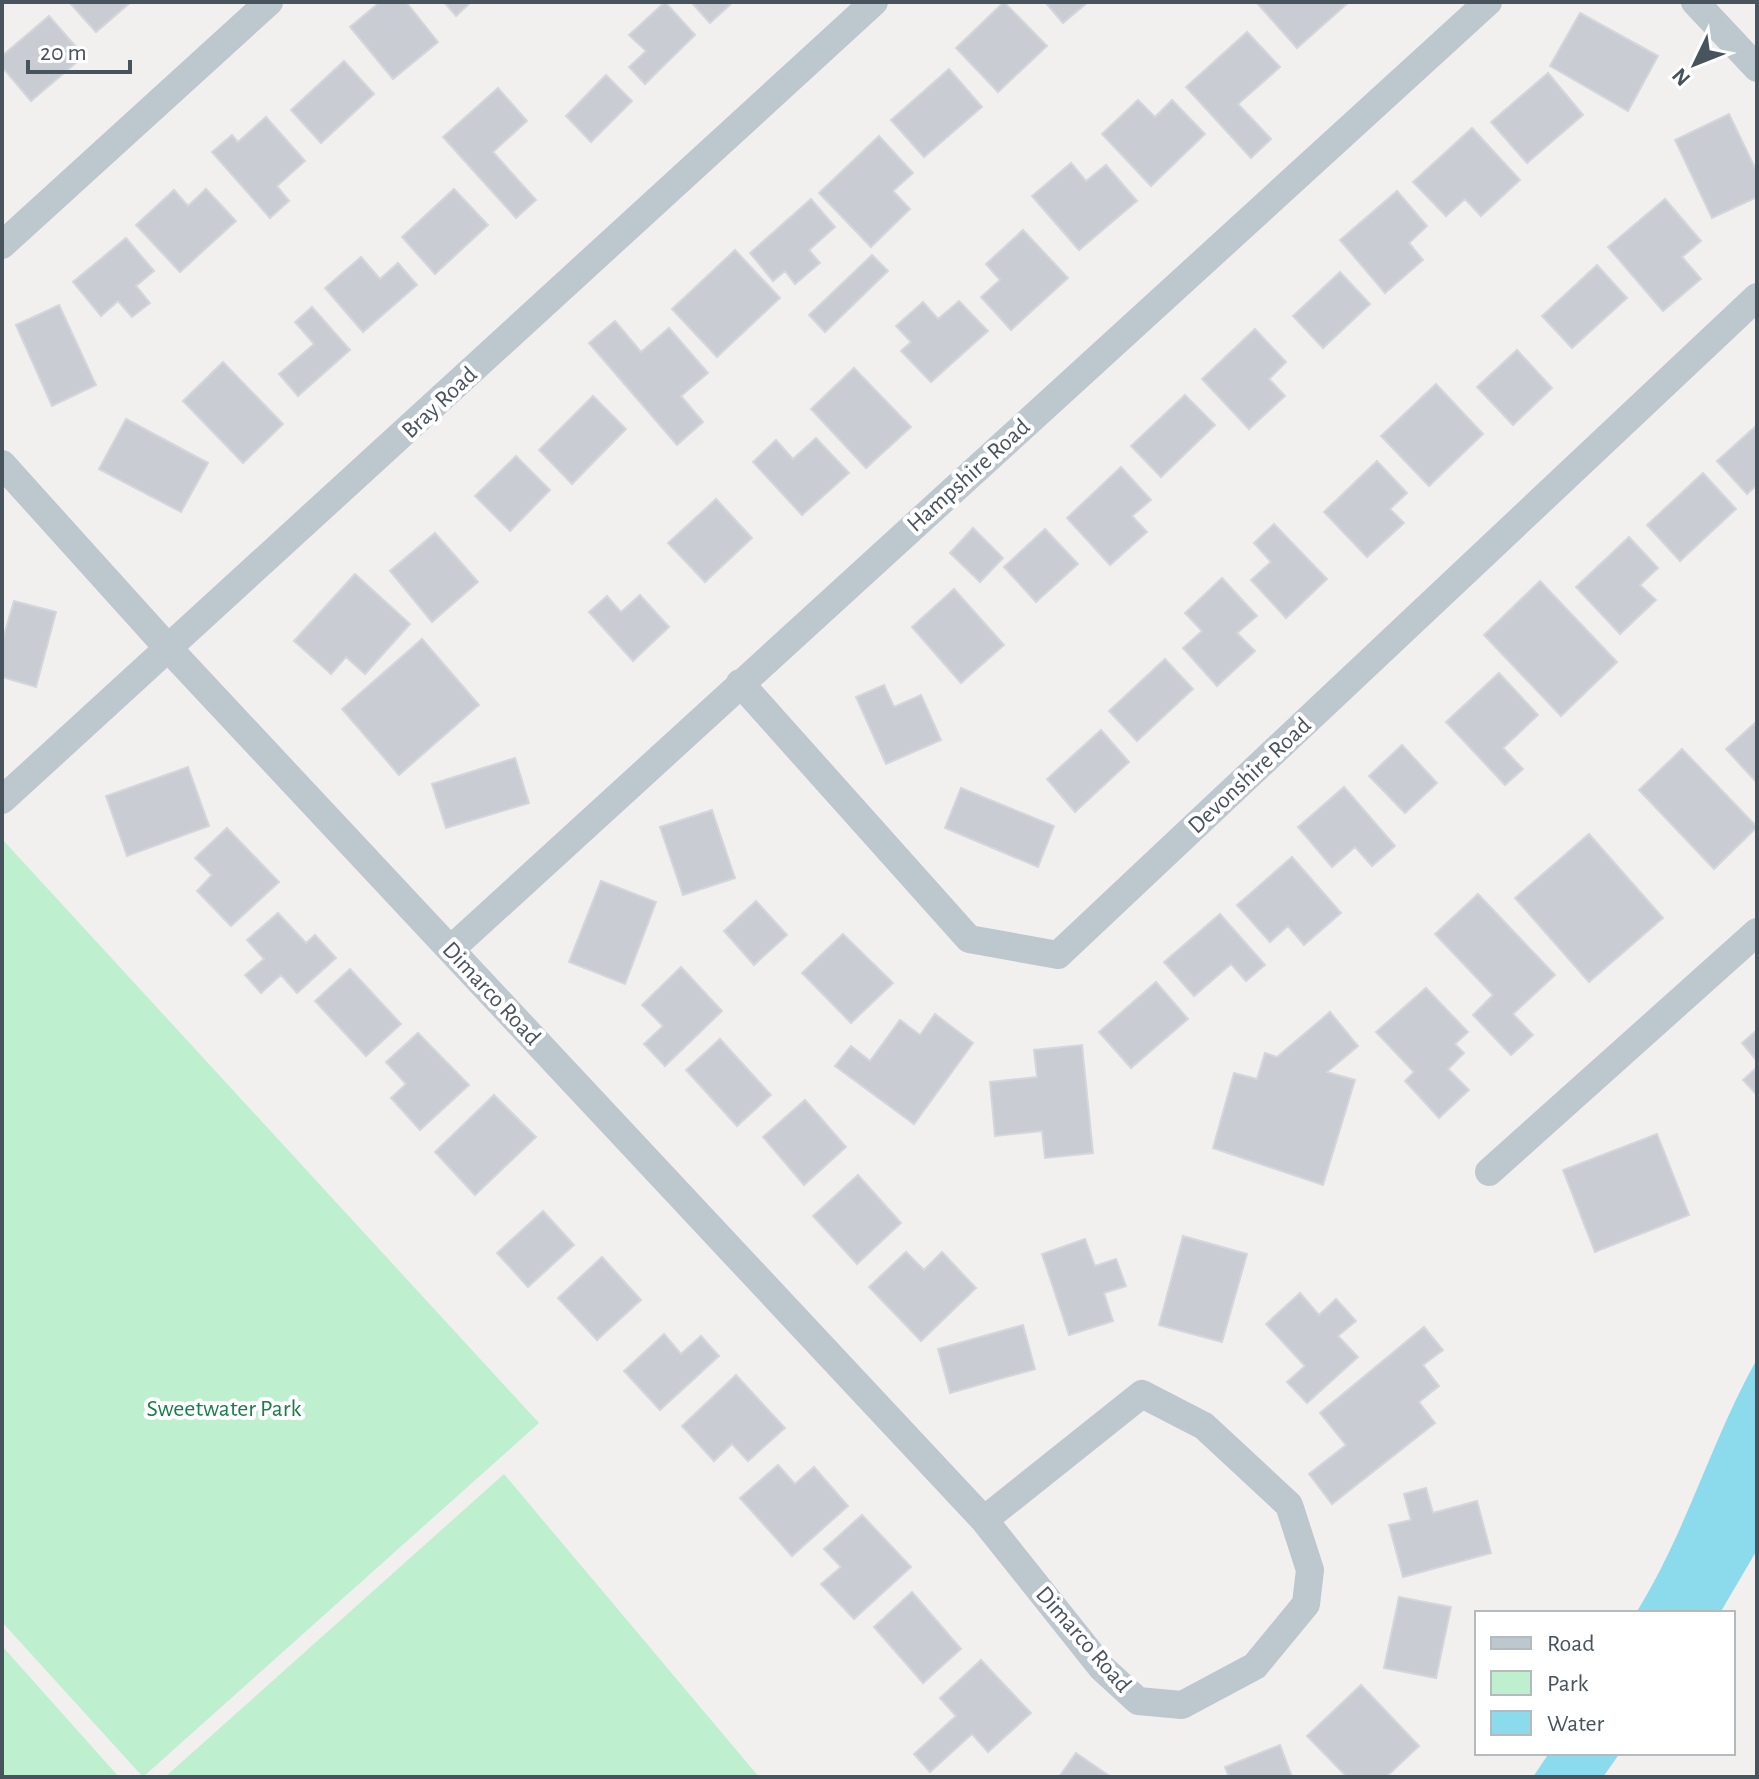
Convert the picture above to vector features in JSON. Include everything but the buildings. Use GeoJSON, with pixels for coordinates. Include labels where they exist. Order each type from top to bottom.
{"type":"FeatureCollection","features":[{"type":"Feature","properties":{"kind":"street"},"geometry":{"type":"LineString","coordinates":[[2,245],[269,2]]}},
{"type":"Feature","properties":{"kind":"street","name":"Bray Road"},"geometry":{"type":"LineString","coordinates":[[2,800],[874,2]]}},
{"type":"Feature","properties":{"kind":"street","name":"Hampshire Road"},"geometry":{"type":"LineString","coordinates":[[451,949],[1488,2]]}},
{"type":"Feature","properties":{"kind":"street"},"geometry":{"type":"LineString","coordinates":[[1695,2],[1757,68]]}},
{"type":"Feature","properties":{"kind":"street","name":"Devonshire Road"},"geometry":{"type":"LineString","coordinates":[[740,683],[969,939],[1058,955],[1757,297]]}},
{"type":"Feature","properties":{"kind":"street","name":"Dimarco Road"},"geometry":{"type":"LineString","coordinates":[[2,464],[169,649],[984,1520],[1102,1668],[1138,1701],[1182,1705],[1255,1666],[1306,1604],[1310,1570],[1289,1505],[1204,1426],[1142,1394],[984,1520]]}},
{"type":"Feature","properties":{"kind":"street"},"geometry":{"type":"LineString","coordinates":[[1489,1172],[1757,932]]}},
{"type":"Feature","properties":{"kind":"green space","name":"Sweetwater Park"},"geometry":{"type":"Polygon","coordinates":[[[2,839],[539,1423],[143,1777],[2,1622],[2,839]]]}},
{"type":"Feature","properties":{"kind":"green space"},"geometry":{"type":"Polygon","coordinates":[[[504,1474],[759,1777],[165,1777],[504,1474]]]}},
{"type":"Feature","properties":{"kind":"green space"},"geometry":{"type":"Polygon","coordinates":[[[2,1646],[119,1777],[2,1777],[2,1646]]]}},
{"type":"Feature","properties":{"kind":"water"},"geometry":{"type":"Polygon","coordinates":[[[1757,1359],[1757,1550],[1721,1611],[1637,1611],[1670,1551],[1757,1359]]]}},
{"type":"Feature","properties":{"kind":"water"},"geometry":{"type":"Polygon","coordinates":[[[1548,1755],[1619,1755],[1603,1777],[1533,1777],[1548,1755]]]}}]}
